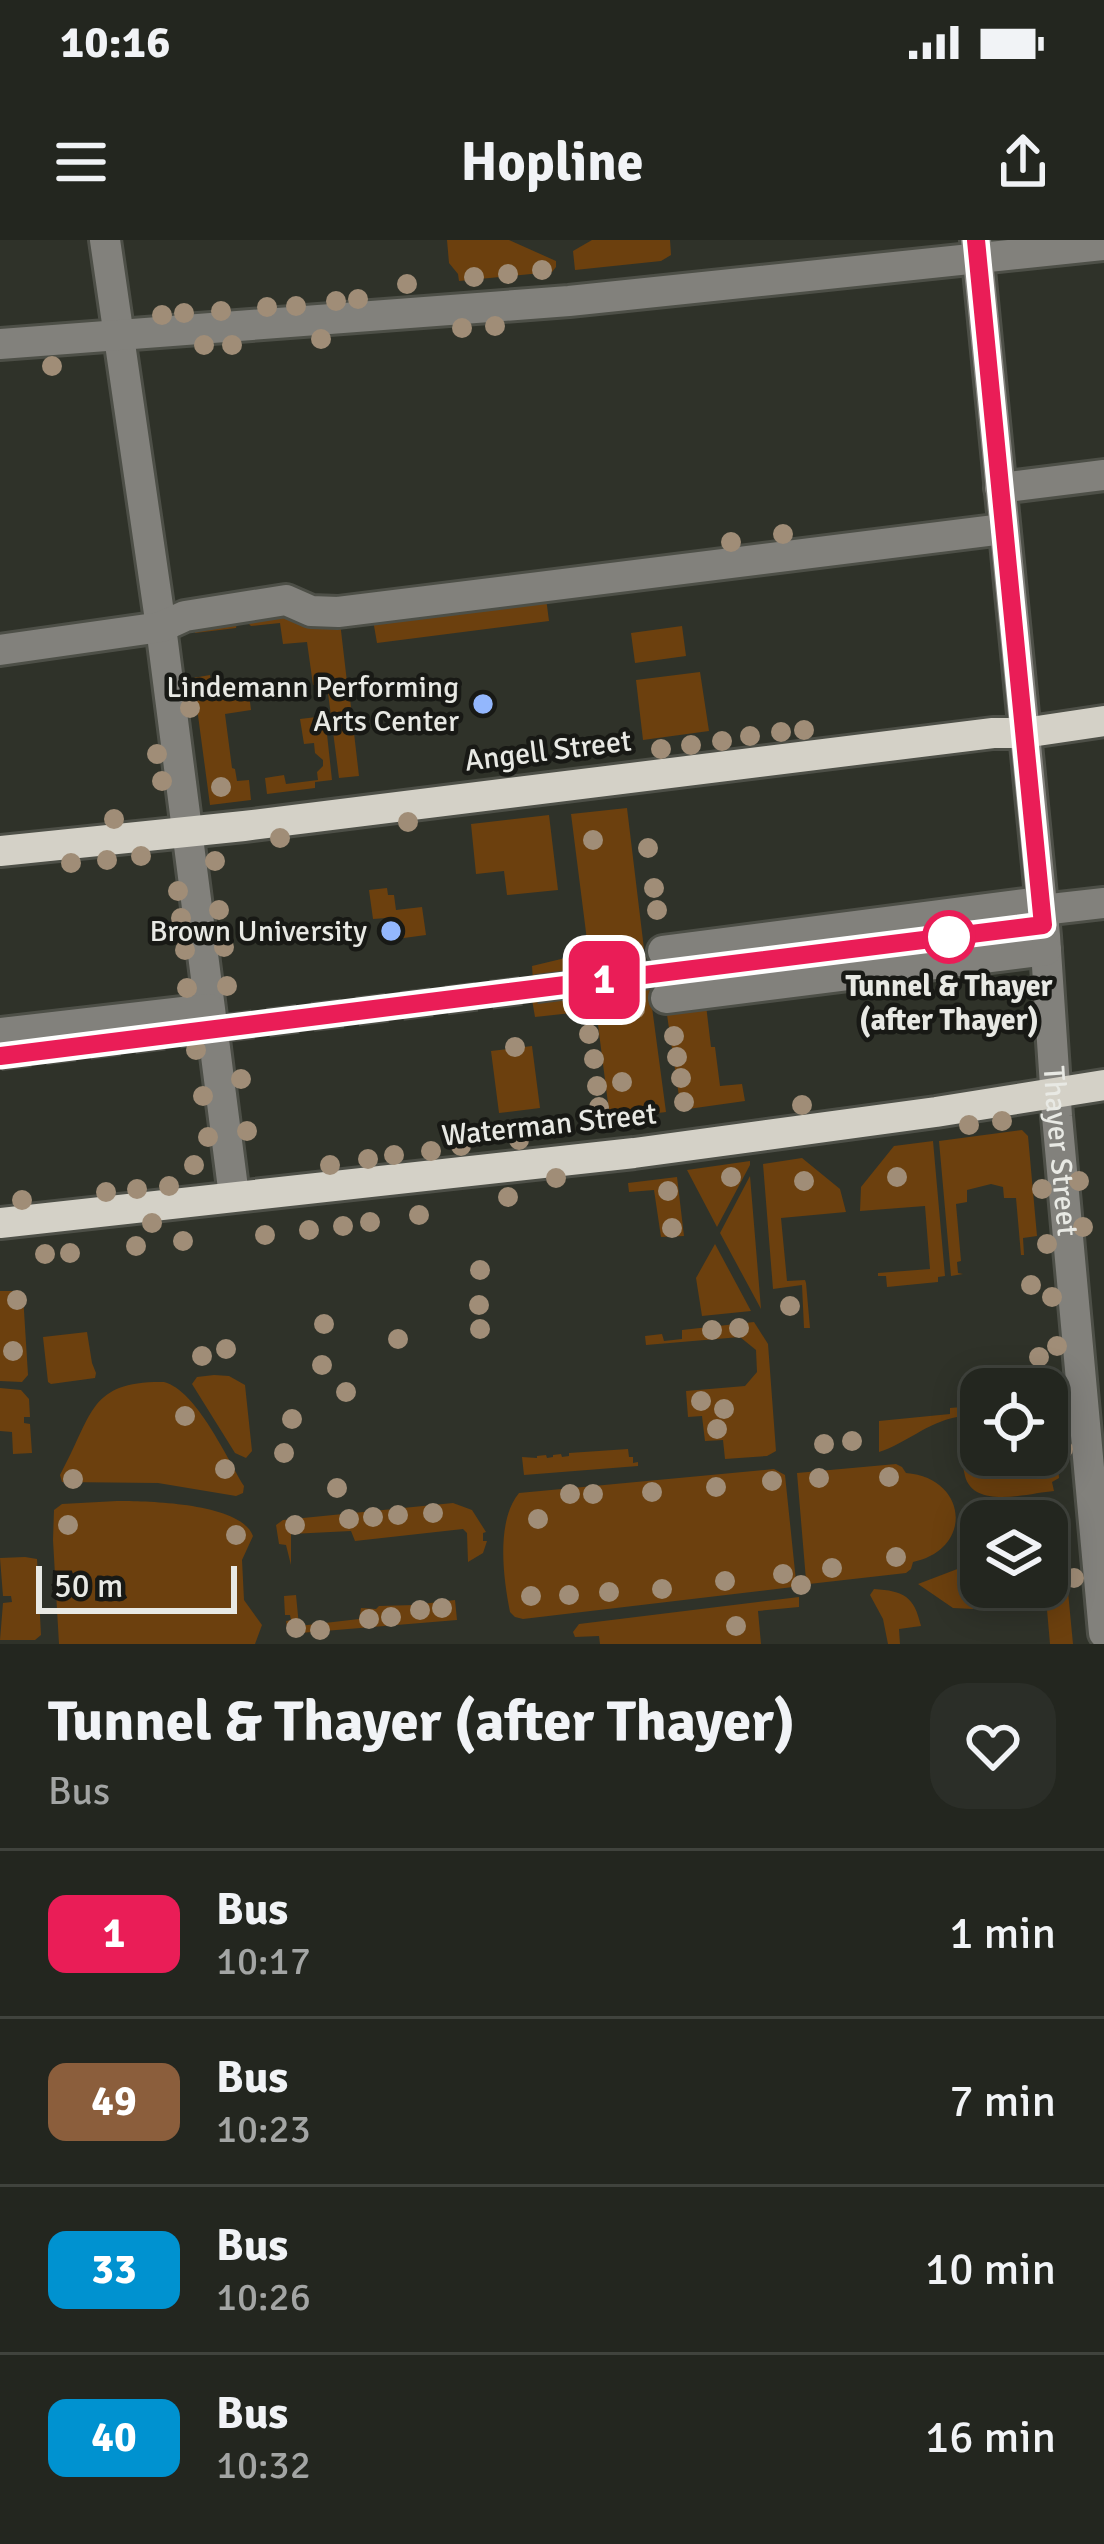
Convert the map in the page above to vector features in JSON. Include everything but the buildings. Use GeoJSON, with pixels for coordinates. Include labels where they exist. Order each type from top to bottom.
{"type":"FeatureCollection","features":[{"type":"Feature","properties":{"kind":"main road","name":"Angell Street"},"geometry":{"type":"LineString","coordinates":[[0,851],[1104,722]]}},
{"type":"Feature","properties":{"kind":"main road","name":"Waterman Street"},"geometry":{"type":"LineString","coordinates":[[0,1223],[655,1150],[1104,1085]]}},
{"type":"Feature","properties":{"kind":"street"},"geometry":{"type":"LineString","coordinates":[[105,240],[161,627],[233,1196]]}},
{"type":"Feature","properties":{"kind":"street"},"geometry":{"type":"LineString","coordinates":[[0,344],[569,301],[977,248],[1104,245]]}},
{"type":"Feature","properties":{"kind":"street","name":"Thayer Street"},"geometry":{"type":"LineString","coordinates":[[977,248],[1043,922],[1104,1633]]}},
{"type":"Feature","properties":{"kind":"street"},"geometry":{"type":"LineString","coordinates":[[1000,488],[1104,475]]}},
{"type":"Feature","properties":{"kind":"street"},"geometry":{"type":"LineString","coordinates":[[0,650],[161,627],[185,616],[286,600],[311,611],[338,612],[1003,529]]}},
{"type":"Feature","properties":{"kind":"street"},"geometry":{"type":"LineString","coordinates":[[667,973],[1043,922],[1104,903]]}},
{"type":"Feature","properties":{"kind":"street"},"geometry":{"type":"LineString","coordinates":[[0,1033],[208,1009]]}},
{"type":"Feature","properties":{"kind":"shaded area"},"geometry":{"type":"Polygon","coordinates":[[[447,240],[509,240],[556,261],[556,267],[552,272],[459,281],[449,263],[447,240]]]}},
{"type":"Feature","properties":{"kind":"shaded area"},"geometry":{"type":"Polygon","coordinates":[[[592,240],[670,240],[671,255],[661,261],[575,270],[573,251],[592,240]]]}},
{"type":"Feature","properties":{"kind":"shaded area"},"geometry":{"type":"Polygon","coordinates":[[[546,598],[549,621],[377,643],[373,620],[546,598]]]}},
{"type":"Feature","properties":{"kind":"shaded area"},"geometry":{"type":"Polygon","coordinates":[[[281,616],[340,622],[347,682],[313,685],[307,642],[283,644],[280,623],[251,626],[246,621],[236,628],[195,633],[194,625],[281,616]]]}},
{"type":"Feature","properties":{"kind":"shaded area"},"geometry":{"type":"Polygon","coordinates":[[[682,626],[686,656],[635,663],[631,633],[682,626]]]}},
{"type":"Feature","properties":{"kind":"shaded area"},"geometry":{"type":"Polygon","coordinates":[[[700,672],[709,731],[643,740],[636,680],[700,672]]]}},
{"type":"Feature","properties":{"kind":"shaded area"},"geometry":{"type":"Polygon","coordinates":[[[210,675],[213,698],[249,694],[251,710],[225,714],[232,768],[237,781],[249,780],[251,800],[210,805],[193,678],[210,675]]]}},
{"type":"Feature","properties":{"kind":"shaded area"},"geometry":{"type":"Polygon","coordinates":[[[349,690],[359,776],[339,778],[328,693],[349,690]]]}},
{"type":"Feature","properties":{"kind":"shaded area"},"geometry":{"type":"Polygon","coordinates":[[[325,716],[332,780],[315,782],[315,788],[267,794],[265,778],[284,775],[286,784],[318,780],[323,760],[315,753],[314,743],[304,744],[300,719],[325,716]]]}},
{"type":"Feature","properties":{"kind":"shaded area"},"geometry":{"type":"Polygon","coordinates":[[[627,808],[644,949],[589,956],[571,814],[627,808]]]}},
{"type":"Feature","properties":{"kind":"shaded area"},"geometry":{"type":"Polygon","coordinates":[[[549,815],[558,890],[507,895],[504,871],[476,874],[471,824],[549,815]]]}},
{"type":"Feature","properties":{"kind":"shaded area"},"geometry":{"type":"Polygon","coordinates":[[[387,888],[388,895],[394,895],[396,910],[422,907],[426,935],[389,940],[386,918],[373,919],[369,890],[387,888]]]}},
{"type":"Feature","properties":{"kind":"shaded area"},"geometry":{"type":"Polygon","coordinates":[[[582,954],[572,1013],[535,1017],[532,966],[582,954]]]}},
{"type":"Feature","properties":{"kind":"shaded area"},"geometry":{"type":"Polygon","coordinates":[[[645,955],[666,1112],[610,1119],[590,962],[645,955]]]}},
{"type":"Feature","properties":{"kind":"shaded area"},"geometry":{"type":"Polygon","coordinates":[[[706,1005],[720,1086],[742,1084],[745,1101],[681,1110],[666,1008],[706,1005]]]}},
{"type":"Feature","properties":{"kind":"shaded area"},"geometry":{"type":"Polygon","coordinates":[[[532,1046],[540,1108],[499,1113],[491,1051],[532,1046]]]}},
{"type":"Feature","properties":{"kind":"shaded area"},"geometry":{"type":"Polygon","coordinates":[[[1022,1130],[1028,1136],[1037,1236],[1023,1238],[1021,1255],[1016,1198],[1004,1198],[1003,1187],[991,1184],[967,1190],[967,1202],[956,1204],[958,1273],[963,1274],[951,1276],[939,1141],[1022,1130]]]}},
{"type":"Feature","properties":{"kind":"shaded area"},"geometry":{"type":"Polygon","coordinates":[[[933,1141],[945,1276],[938,1277],[938,1282],[887,1287],[886,1276],[878,1273],[930,1269],[925,1206],[860,1211],[861,1187],[894,1146],[933,1141]]]}},
{"type":"Feature","properties":{"kind":"shaded area"},"geometry":{"type":"Polygon","coordinates":[[[802,1158],[840,1189],[846,1212],[781,1218],[787,1281],[805,1280],[810,1328],[804,1328],[802,1285],[773,1289],[763,1164],[802,1158]]]}},
{"type":"Feature","properties":{"kind":"shaded area"},"geometry":{"type":"Polygon","coordinates":[[[750,1161],[750,1165],[717,1227],[687,1170],[750,1161]]]}},
{"type":"Feature","properties":{"kind":"shaded area"},"geometry":{"type":"Polygon","coordinates":[[[750,1176],[761,1309],[720,1233],[750,1176]]]}},
{"type":"Feature","properties":{"kind":"shaded area"},"geometry":{"type":"Polygon","coordinates":[[[677,1177],[684,1236],[661,1237],[654,1190],[629,1192],[628,1183],[677,1177]]]}},
{"type":"Feature","properties":{"kind":"shaded area"},"geometry":{"type":"Polygon","coordinates":[[[715,1244],[751,1311],[702,1316],[696,1278],[715,1244]]]}},
{"type":"Feature","properties":{"kind":"shaded area"},"geometry":{"type":"Polygon","coordinates":[[[0,1291],[23,1295],[28,1375],[22,1382],[0,1381],[0,1291]]]}},
{"type":"Feature","properties":{"kind":"shaded area"},"geometry":{"type":"Polygon","coordinates":[[[754,1322],[768,1344],[776,1451],[725,1459],[723,1440],[705,1441],[702,1416],[688,1417],[686,1391],[745,1386],[757,1372],[756,1350],[740,1337],[646,1345],[645,1336],[682,1339],[682,1330],[754,1322]]]}},
{"type":"Feature","properties":{"kind":"shaded area"},"geometry":{"type":"Polygon","coordinates":[[[87,1332],[95,1378],[48,1382],[43,1337],[87,1332]]]}},
{"type":"Feature","properties":{"kind":"shaded area"},"geometry":{"type":"Polygon","coordinates":[[[229,1376],[245,1385],[252,1451],[246,1458],[235,1453],[192,1384],[197,1377],[229,1376]]]}},
{"type":"Feature","properties":{"kind":"shaded area"},"geometry":{"type":"Polygon","coordinates":[[[164,1382],[199,1411],[244,1486],[243,1493],[236,1496],[158,1483],[62,1482],[60,1475],[89,1417],[107,1394],[140,1383],[164,1382]]]}},
{"type":"Feature","properties":{"kind":"shaded area"},"geometry":{"type":"Polygon","coordinates":[[[0,1388],[21,1390],[29,1399],[30,1417],[24,1417],[24,1423],[30,1424],[32,1453],[13,1454],[12,1432],[0,1431],[0,1388]]]}},
{"type":"Feature","properties":{"kind":"shaded area"},"geometry":{"type":"Polygon","coordinates":[[[960,1407],[960,1432],[957,1417],[879,1452],[879,1421],[950,1414],[950,1408],[960,1407]]]}},
{"type":"Feature","properties":{"kind":"shaded area"},"geometry":{"type":"Polygon","coordinates":[[[628,1449],[638,1466],[524,1475],[522,1457],[628,1449]]]}},
{"type":"Feature","properties":{"kind":"shaded area"},"geometry":{"type":"Polygon","coordinates":[[[896,1464],[942,1487],[952,1500],[954,1529],[946,1543],[933,1555],[913,1562],[906,1573],[809,1584],[797,1473],[896,1464]]]}},
{"type":"Feature","properties":{"kind":"shaded area"},"geometry":{"type":"Polygon","coordinates":[[[774,1469],[785,1475],[793,1587],[523,1619],[510,1612],[504,1534],[519,1493],[774,1469]]]}},
{"type":"Feature","properties":{"kind":"shaded area"},"geometry":{"type":"Polygon","coordinates":[[[965,1476],[1059,1476],[1052,1482],[1054,1491],[1003,1497],[979,1493],[965,1476]]]}},
{"type":"Feature","properties":{"kind":"shaded area"},"geometry":{"type":"Polygon","coordinates":[[[117,1501],[192,1506],[245,1525],[253,1536],[242,1560],[244,1600],[262,1625],[255,1644],[59,1644],[54,1510],[62,1504],[117,1501]]]}},
{"type":"Feature","properties":{"kind":"shaded area"},"geometry":{"type":"Polygon","coordinates":[[[453,1503],[472,1510],[486,1532],[483,1553],[468,1562],[463,1529],[355,1541],[351,1531],[291,1534],[291,1565],[286,1545],[279,1544],[276,1525],[283,1520],[453,1503]]]}},
{"type":"Feature","properties":{"kind":"shaded area"},"geometry":{"type":"Polygon","coordinates":[[[0,1558],[37,1559],[41,1635],[35,1640],[0,1640],[3,1603],[12,1602],[11,1596],[3,1596],[0,1558]]]}},
{"type":"Feature","properties":{"kind":"shaded area"},"geometry":{"type":"Polygon","coordinates":[[[960,1568],[960,1608],[973,1609],[953,1608],[918,1584],[960,1568]]]}},
{"type":"Feature","properties":{"kind":"shaded area"},"geometry":{"type":"Polygon","coordinates":[[[874,1589],[900,1594],[915,1608],[921,1626],[899,1629],[900,1644],[888,1644],[883,1619],[870,1595],[874,1589]]]}},
{"type":"Feature","properties":{"kind":"shaded area"},"geometry":{"type":"Polygon","coordinates":[[[1068,1592],[1073,1644],[1050,1644],[1047,1608],[1068,1608],[1068,1592]]]}},
{"type":"Feature","properties":{"kind":"shaded area"},"geometry":{"type":"Polygon","coordinates":[[[296,1595],[299,1626],[359,1619],[361,1608],[455,1600],[457,1620],[288,1634],[286,1621],[291,1620],[285,1615],[284,1596],[296,1595]]]}},
{"type":"Feature","properties":{"kind":"shaded area"},"geometry":{"type":"Polygon","coordinates":[[[799,1597],[799,1607],[758,1611],[761,1644],[600,1644],[599,1636],[575,1637],[573,1632],[579,1624],[799,1597]]]}},
{"type":"Feature","properties":{"kind":"tunnel"},"geometry":{"type":"LineString","coordinates":[[0,1056],[673,972]]}},
{"type":"Feature","properties":{"kind":"bus line","name":"1"},"geometry":{"type":"LineString","coordinates":[[0,1056],[1043,925],[976,240]]}},
{"type":"Feature","properties":{"kind":"place","name":"Lindemann Performing Arts Center"},"geometry":{"type":"Point","coordinates":[483,704]}},
{"type":"Feature","properties":{"kind":"place","name":"Brown University"},"geometry":{"type":"Point","coordinates":[391,931]}},
{"type":"Feature","properties":{"kind":"place","name":"Tunnel & Thayer (after Thayer)"},"geometry":{"type":"Point","coordinates":[949,937]}}]}
